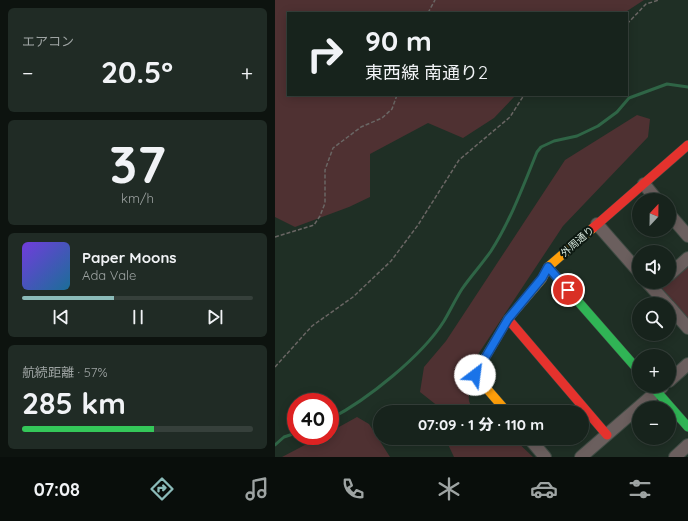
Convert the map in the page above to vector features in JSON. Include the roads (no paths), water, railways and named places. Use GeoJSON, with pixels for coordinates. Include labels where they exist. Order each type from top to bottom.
{"type":"FeatureCollection","features":[{"type":"Feature","properties":{"kind":"street","name":"外周通り"},"geometry":{"type":"LineString","coordinates":[[501,405],[475,375],[508,319],[542,278],[548,267],[688,145]]}},
{"type":"Feature","properties":{"kind":"street"},"geometry":{"type":"LineString","coordinates":[[643,184],[651,193]]}},
{"type":"Feature","properties":{"kind":"street"},"geometry":{"type":"LineString","coordinates":[[676,222],[688,236]]}},
{"type":"Feature","properties":{"kind":"street"},"geometry":{"type":"LineString","coordinates":[[597,224],[632,264]]}},
{"type":"Feature","properties":{"kind":"street"},"geometry":{"type":"LineString","coordinates":[[676,269],[688,258]]}},
{"type":"Feature","properties":{"kind":"street"},"geometry":{"type":"LineString","coordinates":[[548,267],[632,363]]}},
{"type":"Feature","properties":{"kind":"street"},"geometry":{"type":"LineString","coordinates":[[676,314],[688,328]]}},
{"type":"Feature","properties":{"kind":"street"},"geometry":{"type":"LineString","coordinates":[[508,319],[607,435]]}},
{"type":"Feature","properties":{"kind":"street"},"geometry":{"type":"LineString","coordinates":[[676,375],[688,364]]}},
{"type":"Feature","properties":{"kind":"street"},"geometry":{"type":"LineString","coordinates":[[581,457],[652,393]]}},
{"type":"Feature","properties":{"kind":"street"},"geometry":{"type":"LineString","coordinates":[[661,393],[688,427]]}},
{"type":"Feature","properties":{"kind":"street"},"geometry":{"type":"LineString","coordinates":[[535,445],[545,457]]}},
{"type":"Feature","properties":{"kind":"street"},"geometry":{"type":"LineString","coordinates":[[675,457],[688,446]]}},
{"type":"Feature","properties":{"kind":"waterway"},"geometry":{"type":"LineString","coordinates":[[339,414],[377,389],[393,376],[422,348],[444,321],[462,289],[488,256],[498,240],[516,203],[537,152],[541,147],[554,141],[577,136],[598,126],[617,112],[629,98],[667,84],[688,87]]}},
{"type":"Feature","properties":{"kind":"waterway"},"geometry":{"type":"LineString","coordinates":[[275,445],[287,436]]}}]}
